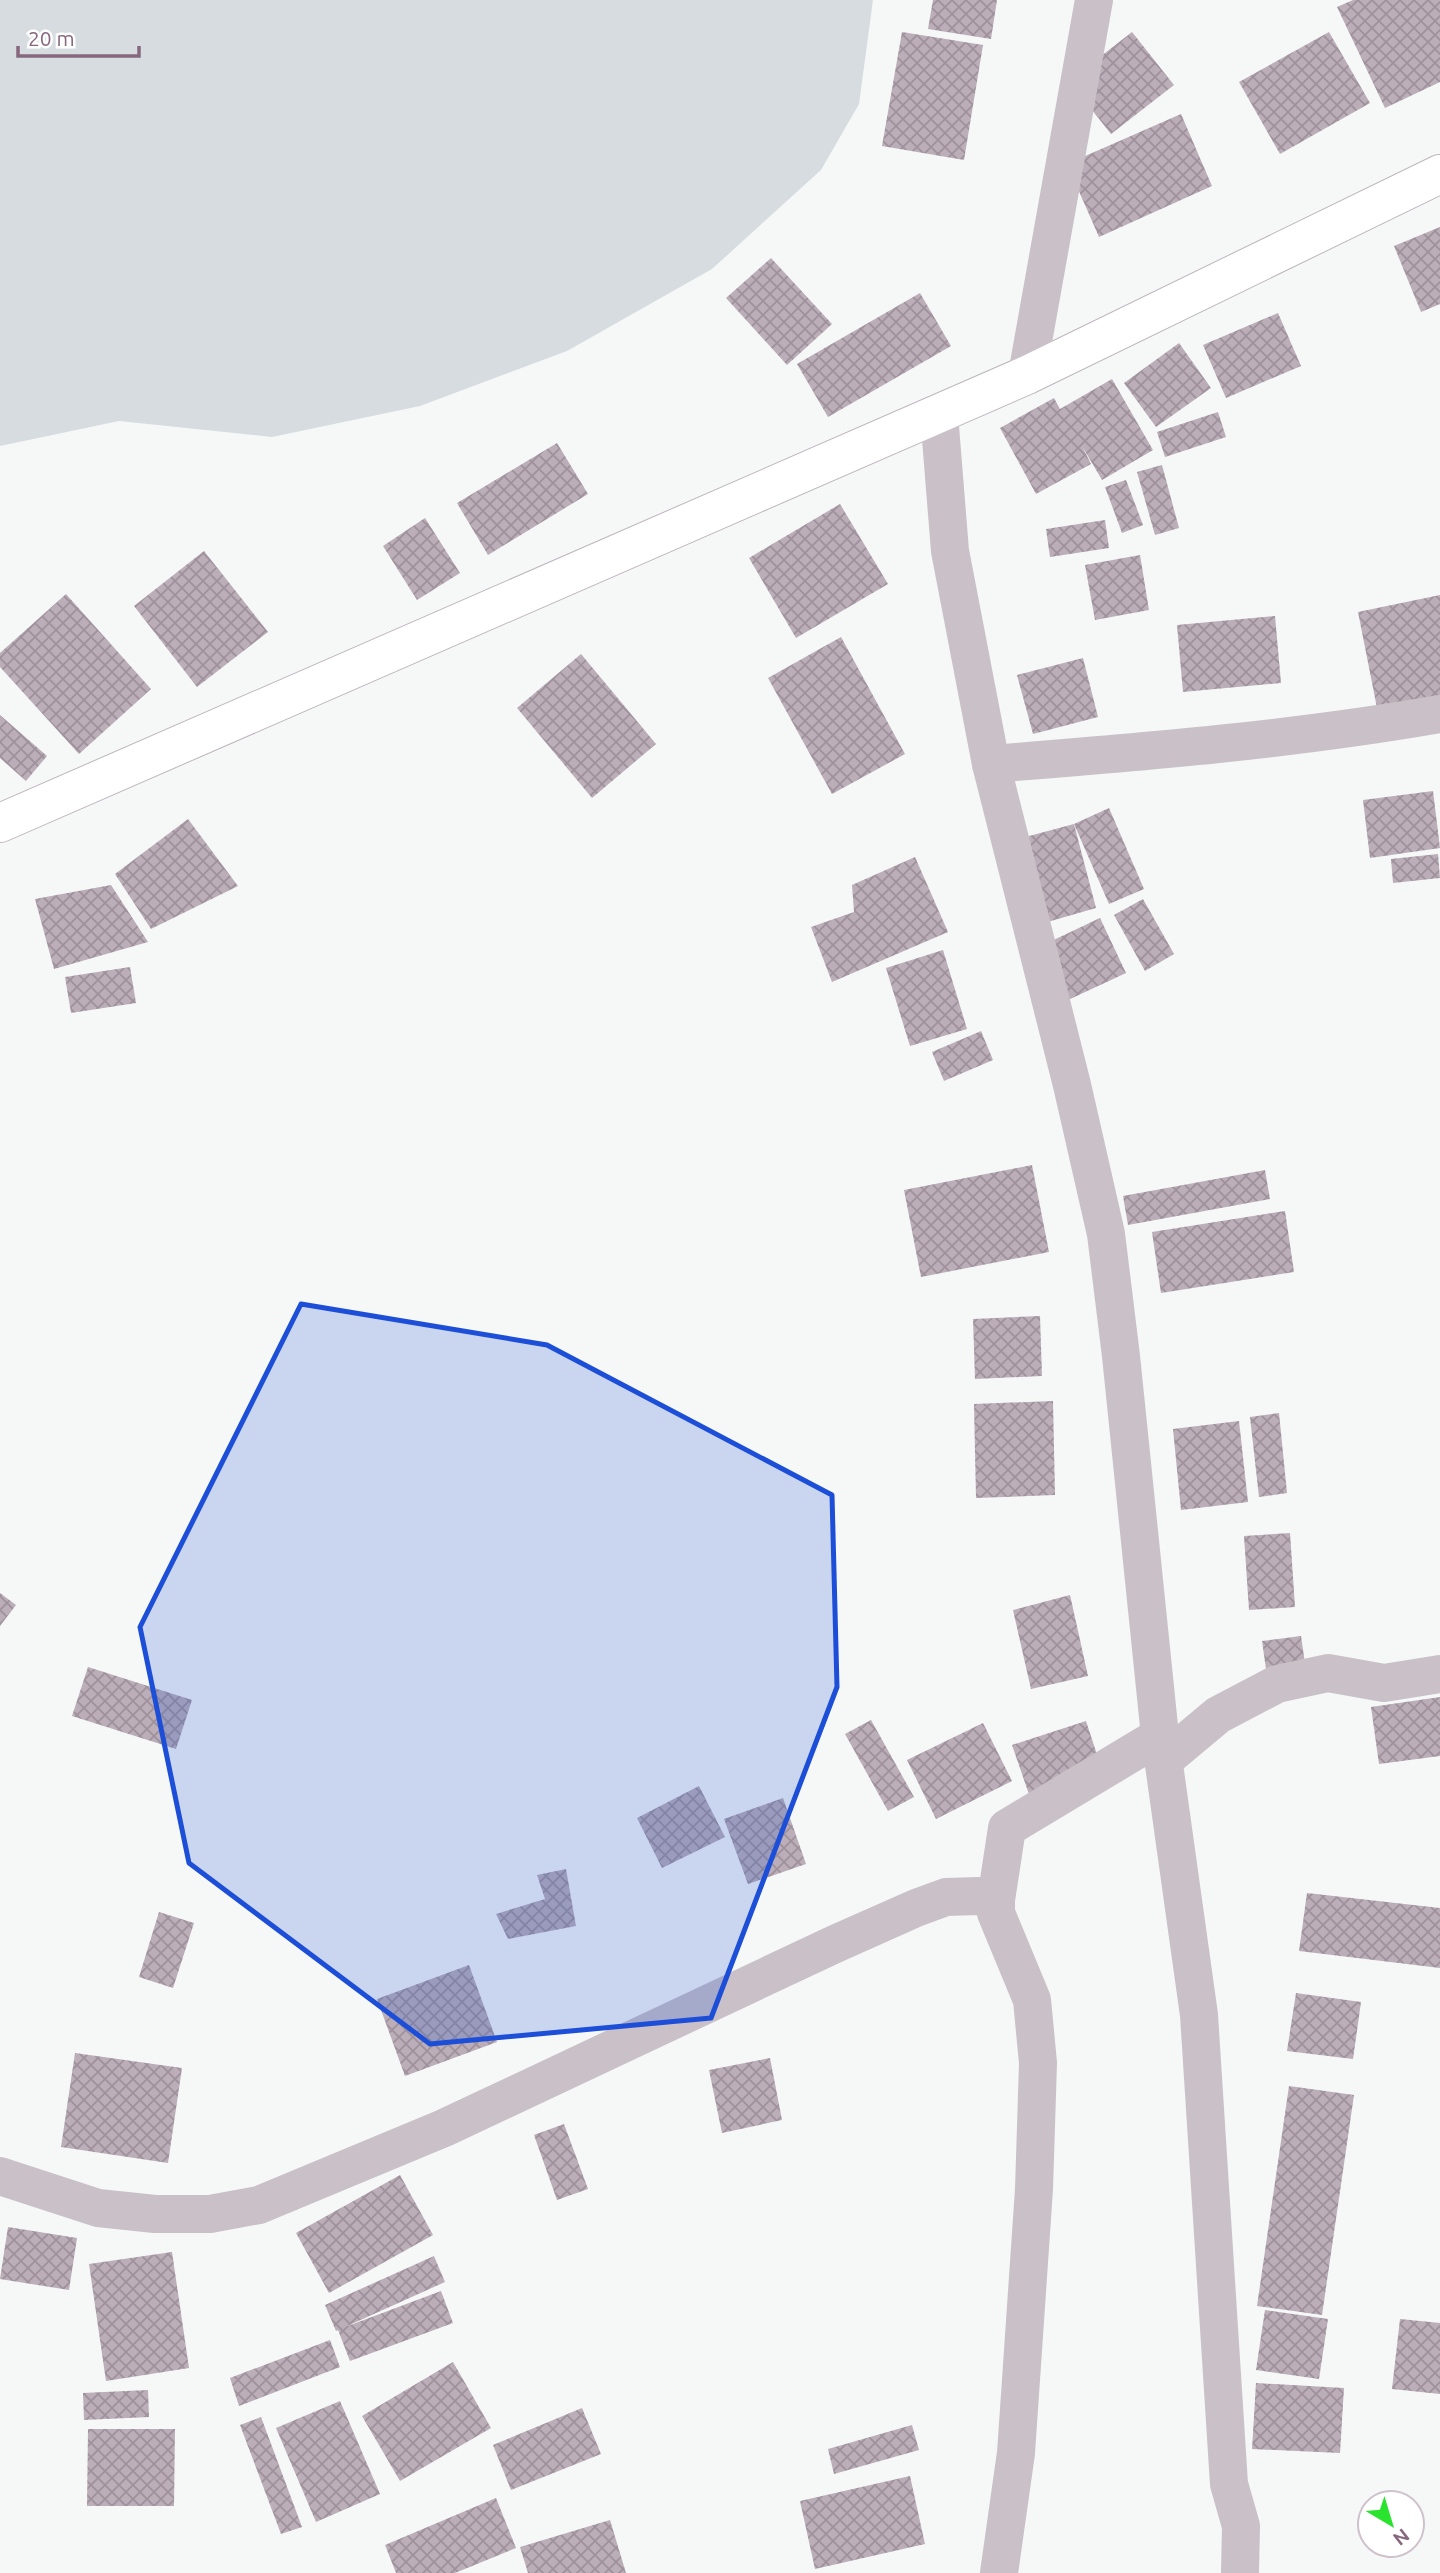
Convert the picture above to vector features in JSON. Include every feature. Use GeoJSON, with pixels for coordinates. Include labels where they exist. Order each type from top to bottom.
{"type":"FeatureCollection","features":[{"type":"Feature","properties":{"kind":"street"},"geometry":{"type":"LineString","coordinates":[[1027,375],[1094,0]]}},
{"type":"Feature","properties":{"kind":"street"},"geometry":{"type":"LineString","coordinates":[[0,823],[1027,375],[1440,174]]}},
{"type":"Feature","properties":{"kind":"street"},"geometry":{"type":"LineString","coordinates":[[939,414],[950,551],[991,764],[1072,1085],[1106,1234],[1161,1748],[1199,2015],[1229,2484],[1241,2526],[1240,2573]]}},
{"type":"Feature","properties":{"kind":"street"},"geometry":{"type":"LineString","coordinates":[[991,764],[1202,747],[1367,727],[1440,714]]}},
{"type":"Feature","properties":{"kind":"street"},"geometry":{"type":"LineString","coordinates":[[999,2573],[1016,2453],[1034,2189],[1038,2063],[1032,2000],[996,1913],[1007,1828],[1277,1684],[1328,1673],[1384,1683],[1440,1674]]}},
{"type":"Feature","properties":{"kind":"street"},"geometry":{"type":"LineString","coordinates":[[0,2176],[98,2208],[155,2214],[210,2214],[259,2205],[444,2128],[916,1908],[946,1897],[979,1896],[996,1900]]}},
{"type":"Feature","properties":{"kind":"highlighted area"},"geometry":{"type":"Polygon","coordinates":[[[301,1304],[547,1345],[832,1495],[837,1687],[711,2018],[430,2044],[189,1863],[140,1627],[301,1304]]]}},
{"type":"Feature","properties":{"kind":"shaded area"},"geometry":{"type":"Polygon","coordinates":[[[0,0],[873,0],[859,104],[821,170],[712,269],[567,351],[420,406],[272,437],[119,421],[0,446],[0,0]]]}},
{"type":"Feature","properties":{"kind":"building"},"geometry":{"type":"Polygon","coordinates":[[[933,0],[997,0],[991,39],[928,29],[933,0]]]}},
{"type":"Feature","properties":{"kind":"building"},"geometry":{"type":"Polygon","coordinates":[[[1353,0],[1440,0],[1440,82],[1385,108],[1337,7],[1353,0]]]}},
{"type":"Feature","properties":{"kind":"building"},"geometry":{"type":"Polygon","coordinates":[[[902,32],[983,45],[964,160],[882,146],[902,32]]]}},
{"type":"Feature","properties":{"kind":"building"},"geometry":{"type":"Polygon","coordinates":[[[1132,32],[1174,85],[1111,134],[1069,81],[1132,32]]]}},
{"type":"Feature","properties":{"kind":"building"},"geometry":{"type":"Polygon","coordinates":[[[1329,32],[1370,103],[1280,154],[1239,82],[1329,32]]]}},
{"type":"Feature","properties":{"kind":"building"},"geometry":{"type":"Polygon","coordinates":[[[1181,114],[1212,186],[1099,237],[1067,164],[1181,114]]]}},
{"type":"Feature","properties":{"kind":"building"},"geometry":{"type":"Polygon","coordinates":[[[1440,227],[1440,304],[1421,312],[1394,246],[1440,227]]]}},
{"type":"Feature","properties":{"kind":"building"},"geometry":{"type":"Polygon","coordinates":[[[771,258],[832,324],[787,365],[726,298],[771,258]]]}},
{"type":"Feature","properties":{"kind":"building"},"geometry":{"type":"Polygon","coordinates":[[[920,293],[951,346],[828,417],[797,364],[920,293]]]}},
{"type":"Feature","properties":{"kind":"building"},"geometry":{"type":"Polygon","coordinates":[[[1278,313],[1301,366],[1226,398],[1203,345],[1278,313]]]}},
{"type":"Feature","properties":{"kind":"building"},"geometry":{"type":"Polygon","coordinates":[[[1179,343],[1211,388],[1156,427],[1124,383],[1179,343]]]}},
{"type":"Feature","properties":{"kind":"building"},"geometry":{"type":"Polygon","coordinates":[[[1112,379],[1153,450],[1102,480],[1082,446],[1091,464],[1036,494],[1000,428],[1054,398],[1060,409],[1112,379]]]}},
{"type":"Feature","properties":{"kind":"building"},"geometry":{"type":"Polygon","coordinates":[[[1218,412],[1226,437],[1165,457],[1157,432],[1218,412]]]}},
{"type":"Feature","properties":{"kind":"building"},"geometry":{"type":"Polygon","coordinates":[[[557,443],[588,494],[488,555],[457,503],[557,443]]]}},
{"type":"Feature","properties":{"kind":"building"},"geometry":{"type":"Polygon","coordinates":[[[1162,465],[1179,528],[1155,535],[1137,472],[1162,465]]]}},
{"type":"Feature","properties":{"kind":"building"},"geometry":{"type":"Polygon","coordinates":[[[1126,480],[1143,525],[1122,533],[1105,487],[1126,480]]]}},
{"type":"Feature","properties":{"kind":"building"},"geometry":{"type":"Polygon","coordinates":[[[840,504],[888,584],[796,638],[749,558],[840,504]]]}},
{"type":"Feature","properties":{"kind":"building"},"geometry":{"type":"Polygon","coordinates":[[[425,518],[460,573],[417,600],[383,546],[425,518]]]}},
{"type":"Feature","properties":{"kind":"building"},"geometry":{"type":"Polygon","coordinates":[[[1105,520],[1109,548],[1050,557],[1046,529],[1105,520]]]}},
{"type":"Feature","properties":{"kind":"building"},"geometry":{"type":"Polygon","coordinates":[[[204,551],[268,632],[197,687],[134,606],[204,551]]]}},
{"type":"Feature","properties":{"kind":"building"},"geometry":{"type":"Polygon","coordinates":[[[1140,555],[1149,610],[1095,620],[1085,565],[1140,555]]]}},
{"type":"Feature","properties":{"kind":"building"},"geometry":{"type":"Polygon","coordinates":[[[66,594],[151,689],[79,754],[0,667],[0,653],[66,594]]]}},
{"type":"Feature","properties":{"kind":"building"},"geometry":{"type":"Polygon","coordinates":[[[1440,595],[1440,701],[1378,713],[1358,612],[1440,595]]]}},
{"type":"Feature","properties":{"kind":"building"},"geometry":{"type":"Polygon","coordinates":[[[1275,616],[1281,683],[1183,692],[1177,625],[1275,616]]]}},
{"type":"Feature","properties":{"kind":"building"},"geometry":{"type":"Polygon","coordinates":[[[841,637],[905,754],[832,794],[768,678],[841,637]]]}},
{"type":"Feature","properties":{"kind":"building"},"geometry":{"type":"Polygon","coordinates":[[[581,654],[656,744],[592,798],[517,708],[581,654]]]}},
{"type":"Feature","properties":{"kind":"building"},"geometry":{"type":"Polygon","coordinates":[[[1083,658],[1098,717],[1033,734],[1017,675],[1083,658]]]}},
{"type":"Feature","properties":{"kind":"building"},"geometry":{"type":"Polygon","coordinates":[[[0,715],[47,756],[26,781],[0,758],[0,715]]]}},
{"type":"Feature","properties":{"kind":"building"},"geometry":{"type":"Polygon","coordinates":[[[1433,791],[1440,848],[1370,858],[1363,800],[1433,791]]]}},
{"type":"Feature","properties":{"kind":"building"},"geometry":{"type":"Polygon","coordinates":[[[1109,808],[1144,889],[1109,904],[1074,824],[1109,808]]]}},
{"type":"Feature","properties":{"kind":"building"},"geometry":{"type":"Polygon","coordinates":[[[188,819],[238,886],[151,929],[115,874],[188,819]]]}},
{"type":"Feature","properties":{"kind":"building"},"geometry":{"type":"Polygon","coordinates":[[[1074,824],[1096,908],[1037,925],[1014,840],[1074,824]]]}},
{"type":"Feature","properties":{"kind":"building"},"geometry":{"type":"Polygon","coordinates":[[[1438,854],[1440,878],[1393,883],[1391,859],[1438,854]]]}},
{"type":"Feature","properties":{"kind":"building"},"geometry":{"type":"Polygon","coordinates":[[[915,857],[948,932],[832,982],[811,927],[854,912],[852,885],[915,857]]]}},
{"type":"Feature","properties":{"kind":"building"},"geometry":{"type":"Polygon","coordinates":[[[111,885],[148,942],[54,969],[35,899],[111,885]]]}},
{"type":"Feature","properties":{"kind":"building"},"geometry":{"type":"Polygon","coordinates":[[[1143,899],[1174,954],[1145,971],[1114,915],[1143,899]]]}},
{"type":"Feature","properties":{"kind":"building"},"geometry":{"type":"Polygon","coordinates":[[[1100,918],[1126,973],[1068,1000],[1043,945],[1100,918]]]}},
{"type":"Feature","properties":{"kind":"building"},"geometry":{"type":"Polygon","coordinates":[[[943,950],[967,1029],[910,1046],[886,968],[943,950]]]}},
{"type":"Feature","properties":{"kind":"building"},"geometry":{"type":"Polygon","coordinates":[[[130,967],[136,1003],[71,1013],[65,977],[130,967]]]}},
{"type":"Feature","properties":{"kind":"building"},"geometry":{"type":"Polygon","coordinates":[[[981,1031],[993,1060],[944,1081],[932,1052],[981,1031]]]}},
{"type":"Feature","properties":{"kind":"building"},"geometry":{"type":"Polygon","coordinates":[[[1032,1165],[1049,1252],[921,1277],[904,1190],[1032,1165]]]}},
{"type":"Feature","properties":{"kind":"building"},"geometry":{"type":"Polygon","coordinates":[[[1265,1170],[1270,1199],[1128,1225],[1123,1196],[1265,1170]]]}},
{"type":"Feature","properties":{"kind":"building"},"geometry":{"type":"Polygon","coordinates":[[[1285,1211],[1294,1272],[1161,1293],[1152,1232],[1285,1211]]]}},
{"type":"Feature","properties":{"kind":"building"},"geometry":{"type":"Polygon","coordinates":[[[1040,1316],[1042,1376],[975,1379],[973,1319],[1040,1316]]]}},
{"type":"Feature","properties":{"kind":"building"},"geometry":{"type":"Polygon","coordinates":[[[1053,1401],[1055,1495],[976,1498],[974,1404],[1053,1401]]]}},
{"type":"Feature","properties":{"kind":"building"},"geometry":{"type":"Polygon","coordinates":[[[1279,1413],[1287,1493],[1259,1497],[1250,1417],[1279,1413]]]}},
{"type":"Feature","properties":{"kind":"building"},"geometry":{"type":"Polygon","coordinates":[[[1239,1421],[1248,1502],[1181,1510],[1173,1429],[1239,1421]]]}},
{"type":"Feature","properties":{"kind":"building"},"geometry":{"type":"Polygon","coordinates":[[[1290,1533],[1295,1607],[1249,1610],[1244,1536],[1290,1533]]]}},
{"type":"Feature","properties":{"kind":"building"},"geometry":{"type":"Polygon","coordinates":[[[0,1593],[16,1605],[0,1626],[0,1593]]]}},
{"type":"Feature","properties":{"kind":"building"},"geometry":{"type":"Polygon","coordinates":[[[1070,1595],[1088,1676],[1031,1689],[1013,1610],[1070,1595]]]}},
{"type":"Feature","properties":{"kind":"building"},"geometry":{"type":"Polygon","coordinates":[[[1301,1636],[1307,1677],[1268,1683],[1262,1641],[1301,1636]]]}},
{"type":"Feature","properties":{"kind":"building"},"geometry":{"type":"Polygon","coordinates":[[[88,1667],[192,1700],[176,1749],[72,1716],[88,1667]]]}},
{"type":"Feature","properties":{"kind":"building"},"geometry":{"type":"Polygon","coordinates":[[[1440,1697],[1440,1756],[1379,1764],[1371,1707],[1440,1697]]]}},
{"type":"Feature","properties":{"kind":"building"},"geometry":{"type":"Polygon","coordinates":[[[871,1720],[914,1797],[888,1811],[845,1734],[871,1720]]]}},
{"type":"Feature","properties":{"kind":"building"},"geometry":{"type":"Polygon","coordinates":[[[1086,1721],[1105,1779],[1032,1803],[1012,1745],[1086,1721]]]}},
{"type":"Feature","properties":{"kind":"building"},"geometry":{"type":"Polygon","coordinates":[[[983,1723],[1012,1781],[936,1819],[907,1760],[983,1723]]]}},
{"type":"Feature","properties":{"kind":"building"},"geometry":{"type":"Polygon","coordinates":[[[699,1786],[725,1837],[662,1868],[637,1818],[699,1786]]]}},
{"type":"Feature","properties":{"kind":"building"},"geometry":{"type":"Polygon","coordinates":[[[783,1798],[806,1864],[748,1884],[724,1819],[783,1798]]]}},
{"type":"Feature","properties":{"kind":"building"},"geometry":{"type":"Polygon","coordinates":[[[566,1869],[576,1926],[508,1939],[496,1914],[545,1899],[537,1875],[566,1869]]]}},
{"type":"Feature","properties":{"kind":"building"},"geometry":{"type":"Polygon","coordinates":[[[1307,1893],[1440,1908],[1440,1968],[1299,1951],[1307,1893]]]}},
{"type":"Feature","properties":{"kind":"building"},"geometry":{"type":"Polygon","coordinates":[[[159,1912],[194,1923],[173,1988],[139,1977],[159,1912]]]}},
{"type":"Feature","properties":{"kind":"building"},"geometry":{"type":"Polygon","coordinates":[[[469,1965],[497,2042],[405,2076],[377,1999],[469,1965]]]}},
{"type":"Feature","properties":{"kind":"building"},"geometry":{"type":"Polygon","coordinates":[[[1296,1993],[1361,2002],[1353,2059],[1287,2051],[1296,1993]]]}},
{"type":"Feature","properties":{"kind":"building"},"geometry":{"type":"Polygon","coordinates":[[[75,2053],[182,2068],[168,2163],[61,2147],[75,2053]]]}},
{"type":"Feature","properties":{"kind":"building"},"geometry":{"type":"Polygon","coordinates":[[[770,2058],[782,2120],[722,2133],[709,2070],[770,2058]]]}},
{"type":"Feature","properties":{"kind":"building"},"geometry":{"type":"Polygon","coordinates":[[[1289,2086],[1354,2095],[1322,2315],[1257,2306],[1289,2086]]]}},
{"type":"Feature","properties":{"kind":"building"},"geometry":{"type":"Polygon","coordinates":[[[564,2124],[588,2189],[557,2200],[534,2135],[564,2124]]]}},
{"type":"Feature","properties":{"kind":"building"},"geometry":{"type":"Polygon","coordinates":[[[400,2175],[433,2235],[329,2293],[296,2233],[400,2175]]]}},
{"type":"Feature","properties":{"kind":"building"},"geometry":{"type":"Polygon","coordinates":[[[8,2227],[77,2238],[69,2290],[0,2279],[8,2227]]]}},
{"type":"Feature","properties":{"kind":"building"},"geometry":{"type":"Polygon","coordinates":[[[172,2252],[189,2368],[106,2381],[89,2264],[172,2252]]]}},
{"type":"Feature","properties":{"kind":"building"},"geometry":{"type":"Polygon","coordinates":[[[434,2256],[445,2282],[345,2327],[441,2291],[453,2323],[350,2361],[325,2305],[434,2256]]]}},
{"type":"Feature","properties":{"kind":"building"},"geometry":{"type":"Polygon","coordinates":[[[1265,2310],[1328,2319],[1319,2379],[1256,2370],[1265,2310]]]}},
{"type":"Feature","properties":{"kind":"building"},"geometry":{"type":"Polygon","coordinates":[[[1400,2319],[1440,2323],[1440,2394],[1392,2389],[1400,2319]]]}},
{"type":"Feature","properties":{"kind":"building"},"geometry":{"type":"Polygon","coordinates":[[[330,2340],[340,2367],[239,2406],[230,2378],[330,2340]]]}},
{"type":"Feature","properties":{"kind":"building"},"geometry":{"type":"Polygon","coordinates":[[[453,2362],[491,2428],[400,2481],[362,2416],[453,2362]]]}},
{"type":"Feature","properties":{"kind":"building"},"geometry":{"type":"Polygon","coordinates":[[[1256,2383],[1344,2388],[1340,2453],[1252,2449],[1256,2383]]]}},
{"type":"Feature","properties":{"kind":"building"},"geometry":{"type":"Polygon","coordinates":[[[148,2390],[149,2417],[84,2420],[83,2393],[148,2390]]]}},
{"type":"Feature","properties":{"kind":"building"},"geometry":{"type":"Polygon","coordinates":[[[340,2401],[380,2494],[316,2522],[276,2428],[340,2401]]]}},
{"type":"Feature","properties":{"kind":"building"},"geometry":{"type":"Polygon","coordinates":[[[582,2408],[601,2454],[511,2490],[493,2445],[582,2408]]]}},
{"type":"Feature","properties":{"kind":"building"},"geometry":{"type":"Polygon","coordinates":[[[261,2417],[302,2527],[281,2534],[240,2425],[261,2417]]]}},
{"type":"Feature","properties":{"kind":"building"},"geometry":{"type":"Polygon","coordinates":[[[912,2425],[919,2450],[834,2474],[828,2449],[912,2425]]]}},
{"type":"Feature","properties":{"kind":"building"},"geometry":{"type":"Polygon","coordinates":[[[88,2429],[175,2429],[174,2506],[87,2506],[88,2429]]]}},
{"type":"Feature","properties":{"kind":"building"},"geometry":{"type":"Polygon","coordinates":[[[910,2476],[925,2544],[815,2569],[800,2501],[910,2476]]]}},
{"type":"Feature","properties":{"kind":"building"},"geometry":{"type":"Polygon","coordinates":[[[496,2498],[516,2548],[455,2573],[396,2573],[385,2545],[496,2498]]]}},
{"type":"Feature","properties":{"kind":"building"},"geometry":{"type":"Polygon","coordinates":[[[610,2520],[626,2573],[528,2573],[520,2547],[610,2520]]]}}]}
